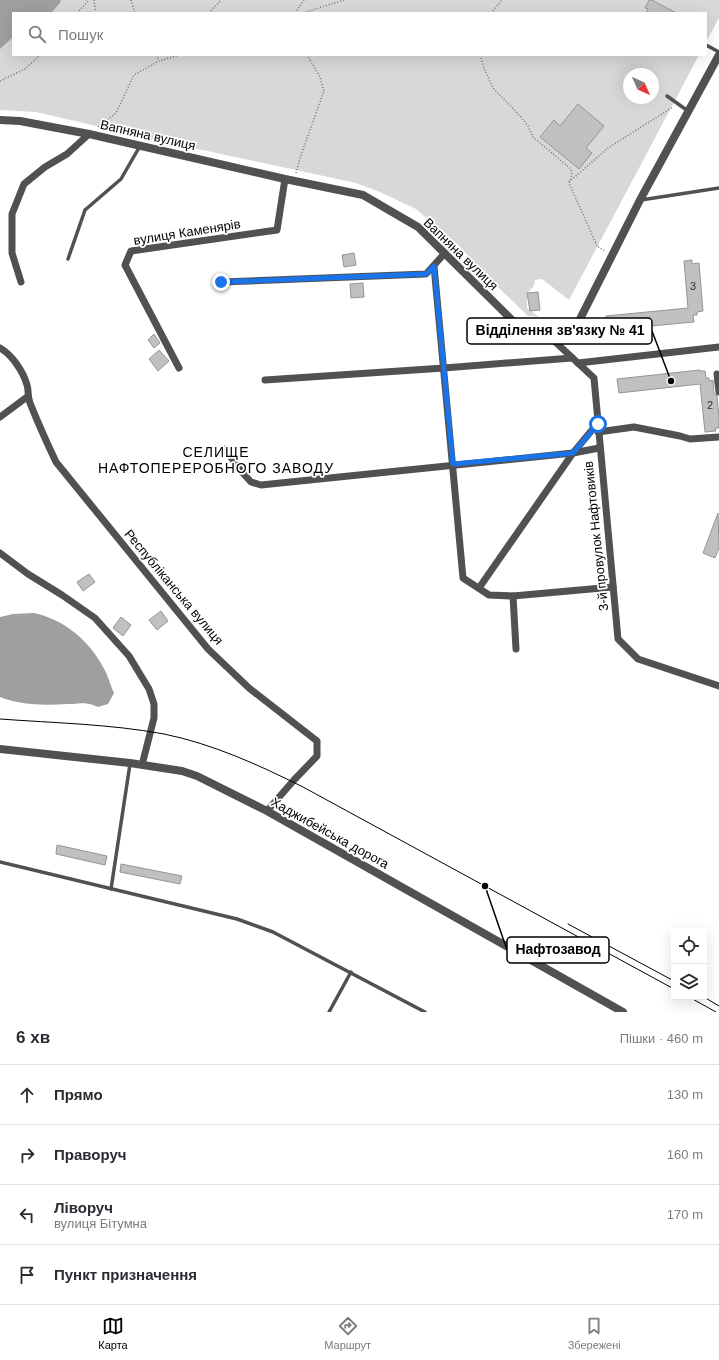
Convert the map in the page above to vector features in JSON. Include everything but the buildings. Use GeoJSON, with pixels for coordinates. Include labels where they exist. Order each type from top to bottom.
{"type":"FeatureCollection","features":[{"type":"Feature","properties":{"kind":"street","name":"Вапняна вулиця"},"geometry":{"type":"LineString","coordinates":[[0,120],[20,121],[89,134],[285,179],[363,195],[418,227],[512,320],[533,334],[538,336],[550,336],[557,335],[570,329],[579,321],[640,200],[719,53]]}},
{"type":"Feature","properties":{"kind":"street"},"geometry":{"type":"LineString","coordinates":[[21,282],[12,253],[12,214],[24,184],[45,167],[67,154],[89,134]]}},
{"type":"Feature","properties":{"kind":"street","name":"вулиця Каменярів"},"geometry":{"type":"LineString","coordinates":[[179,368],[124,265],[131,251],[278,230],[285,179]]}},
{"type":"Feature","properties":{"kind":"street"},"geometry":{"type":"LineString","coordinates":[[221,282],[426,274],[445,253]]}},
{"type":"Feature","properties":{"kind":"street"},"geometry":{"type":"LineString","coordinates":[[434,266],[463,578],[489,595],[513,596],[613,587]]}},
{"type":"Feature","properties":{"kind":"street","name":"3-й провулок Нафтовиків"},"geometry":{"type":"LineString","coordinates":[[550,336],[594,378],[599,448],[618,639],[638,659],[719,686]]}},
{"type":"Feature","properties":{"kind":"street"},"geometry":{"type":"LineString","coordinates":[[265,380],[575,360],[719,347]]}},
{"type":"Feature","properties":{"kind":"street","name":"Республіканська вулиця"},"geometry":{"type":"LineString","coordinates":[[0,348],[6,352],[20,369],[28,386],[27,396],[56,462],[208,649],[249,688],[317,741],[317,756],[267,811]]}},
{"type":"Feature","properties":{"kind":"street"},"geometry":{"type":"LineString","coordinates":[[717,374],[719,392]]}},
{"type":"Feature","properties":{"kind":"street"},"geometry":{"type":"LineString","coordinates":[[0,417],[27,396]]}},
{"type":"Feature","properties":{"kind":"street"},"geometry":{"type":"LineString","coordinates":[[479,588],[573,453],[598,428],[634,427],[690,439],[719,437]]}},
{"type":"Feature","properties":{"kind":"street"},"geometry":{"type":"LineString","coordinates":[[225,449],[251,482],[261,485],[453,464],[573,453],[599,448]]}},
{"type":"Feature","properties":{"kind":"street"},"geometry":{"type":"LineString","coordinates":[[0,553],[28,574],[95,618],[128,656],[149,689],[154,704],[154,718],[142,765]]}},
{"type":"Feature","properties":{"kind":"street"},"geometry":{"type":"LineString","coordinates":[[513,596],[516,649]]}},
{"type":"Feature","properties":{"kind":"street","name":"Хаджибейська дорога"},"geometry":{"type":"LineString","coordinates":[[0,749],[130,763],[182,771],[197,776],[267,811],[623,1012]]}},
{"type":"Feature","properties":{"kind":"lane"},"geometry":{"type":"LineString","coordinates":[[707,46],[719,53]]}},
{"type":"Feature","properties":{"kind":"lane"},"geometry":{"type":"LineString","coordinates":[[667,96],[688,111]]}},
{"type":"Feature","properties":{"kind":"lane"},"geometry":{"type":"LineString","coordinates":[[68,259],[85,210],[121,179],[141,145]]}},
{"type":"Feature","properties":{"kind":"lane"},"geometry":{"type":"LineString","coordinates":[[640,200],[719,188]]}},
{"type":"Feature","properties":{"kind":"lane"},"geometry":{"type":"LineString","coordinates":[[111,889],[130,763]]}},
{"type":"Feature","properties":{"kind":"lane"},"geometry":{"type":"LineString","coordinates":[[0,862],[236,918],[273,932],[425,1012]]}},
{"type":"Feature","properties":{"kind":"lane"},"geometry":{"type":"LineString","coordinates":[[329,1012],[351,972]]}},
{"type":"Feature","properties":{"kind":"path"},"geometry":{"type":"LineString","coordinates":[[78,12],[89,0]]}},
{"type":"Feature","properties":{"kind":"path"},"geometry":{"type":"LineString","coordinates":[[94,0],[96,12]]}},
{"type":"Feature","properties":{"kind":"path"},"geometry":{"type":"LineString","coordinates":[[131,0],[136,12]]}},
{"type":"Feature","properties":{"kind":"path"},"geometry":{"type":"LineString","coordinates":[[210,12],[221,0]]}},
{"type":"Feature","properties":{"kind":"path"},"geometry":{"type":"LineString","coordinates":[[296,12],[304,0]]}},
{"type":"Feature","properties":{"kind":"path"},"geometry":{"type":"LineString","coordinates":[[306,12],[344,0]]}},
{"type":"Feature","properties":{"kind":"path"},"geometry":{"type":"LineString","coordinates":[[492,12],[502,0]]}},
{"type":"Feature","properties":{"kind":"path"},"geometry":{"type":"LineString","coordinates":[[0,81],[25,69],[39,56]]}},
{"type":"Feature","properties":{"kind":"path"},"geometry":{"type":"LineString","coordinates":[[156,56],[159,61]]}},
{"type":"Feature","properties":{"kind":"path"},"geometry":{"type":"LineString","coordinates":[[89,134],[116,113],[134,75],[159,61],[176,56]]}},
{"type":"Feature","properties":{"kind":"path"},"geometry":{"type":"LineString","coordinates":[[294,181],[300,158],[324,91],[320,77],[308,56]]}},
{"type":"Feature","properties":{"kind":"path"},"geometry":{"type":"LineString","coordinates":[[480,56],[493,88],[521,117],[531,131],[533,137],[571,169],[572,175],[569,183],[596,246],[612,255]]}},
{"type":"Feature","properties":{"kind":"path"},"geometry":{"type":"LineString","coordinates":[[569,183],[608,148],[678,104]]}},
{"type":"Feature","properties":{"kind":"shaded area"},"geometry":{"type":"Polygon","coordinates":[[[0,0],[719,0],[719,18],[707,40],[707,12],[12,12],[12,56],[698,56],[569,300],[542,279],[535,280],[534,286],[527,293],[527,308],[539,317],[528,316],[458,245],[416,209],[380,192],[356,183],[170,143],[36,112],[0,110],[0,0]]]}},
{"type":"Feature","properties":{"kind":"shaded area"},"geometry":{"type":"Polygon","coordinates":[[[0,0],[61,0],[52,12],[12,12],[12,38],[0,49],[0,0]]]}},
{"type":"Feature","properties":{"kind":"shaded area"},"geometry":{"type":"Polygon","coordinates":[[[34,613],[55,620],[65,626],[74,632],[90,648],[105,670],[114,693],[108,704],[98,707],[83,703],[51,705],[34,704],[17,702],[0,697],[0,617],[13,614],[34,613]]]}},
{"type":"Feature","properties":{"kind":"tram line"},"geometry":{"type":"LineString","coordinates":[[0,719],[103,726],[144,731],[182,738],[218,749],[303,787],[671,987]]}},
{"type":"Feature","properties":{"kind":"tram line"},"geometry":{"type":"LineString","coordinates":[[568,924],[671,979]]}},
{"type":"Feature","properties":{"kind":"tram line"},"geometry":{"type":"LineString","coordinates":[[707,999],[719,1006]]}},
{"type":"Feature","properties":{"kind":"tram line"},"geometry":{"type":"LineString","coordinates":[[694,1000],[716,1012]]}},
{"type":"Feature","properties":{"kind":"place","name":"Відділення зв'язку № 41"},"geometry":{"type":"Point","coordinates":[671,381]}},
{"type":"Feature","properties":{"kind":"place","name":"Нафтозавод"},"geometry":{"type":"Point","coordinates":[485,886]}},
{"type":"Feature","properties":{"kind":"district","name":"СЕЛИЩЕ НАФТОПЕРЕРОБНОГО ЗАВОДУ"},"geometry":{"type":"Point","coordinates":[216,460]}},
{"type":"Feature","properties":{"kind":"route"},"geometry":{"type":"LineString","coordinates":[[221,282],[426,274],[434,266],[453,464],[573,453],[598,424]]}}]}
